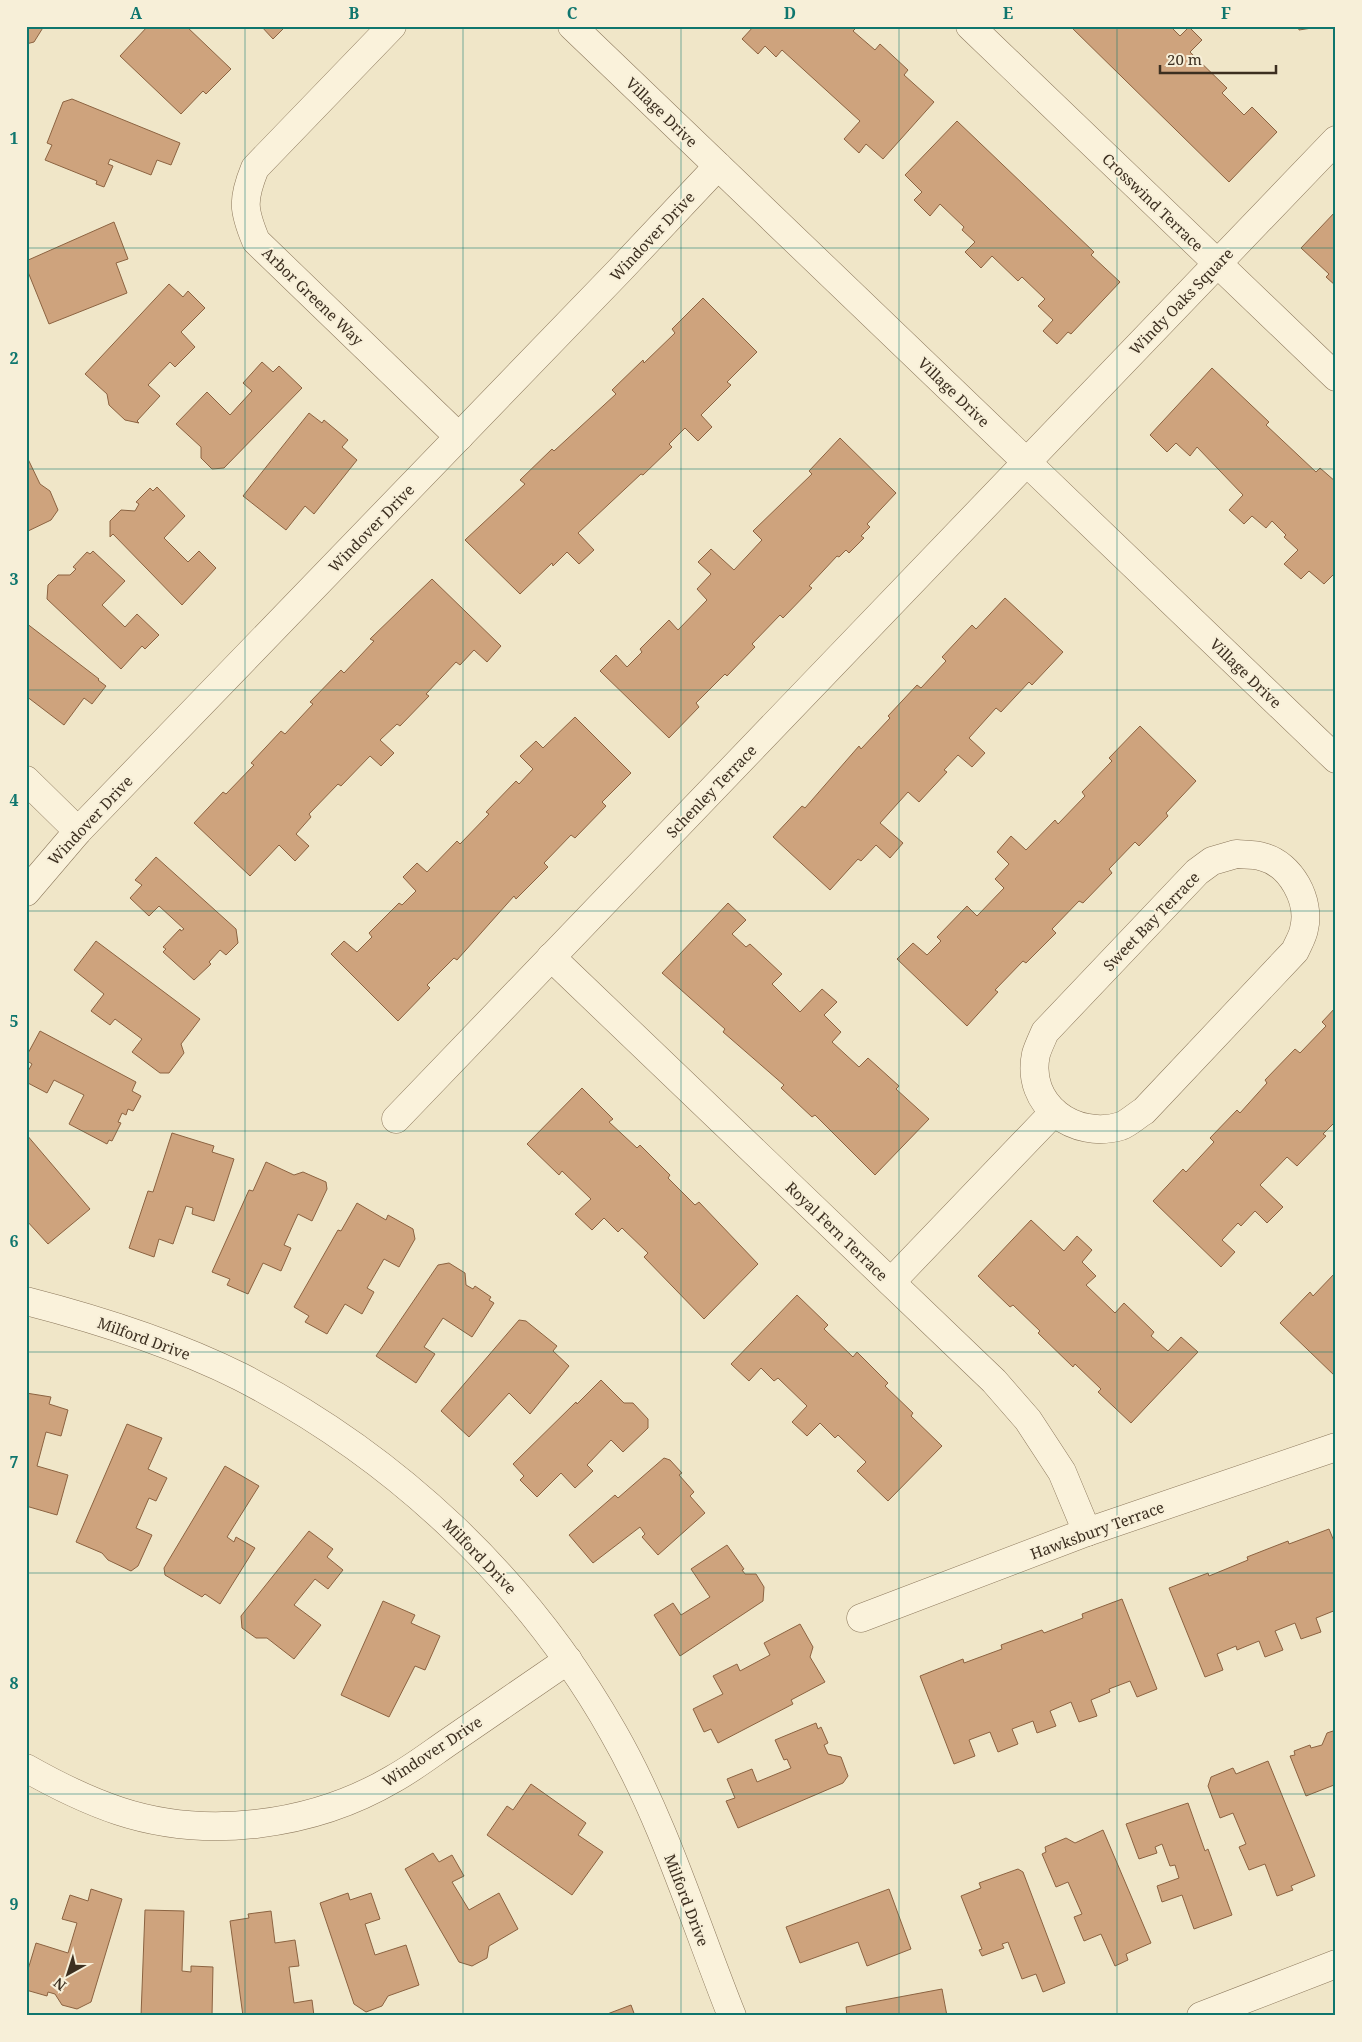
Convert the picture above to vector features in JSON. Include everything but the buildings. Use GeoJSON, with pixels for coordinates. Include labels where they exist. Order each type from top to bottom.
{"type":"FeatureCollection","features":[{"type":"Feature","properties":{"kind":"street","name":"Arbor Greene Way"},"geometry":{"type":"LineString","coordinates":[[392,26],[255,168],[246,190],[246,216],[256,241],[459,437]]}},
{"type":"Feature","properties":{"kind":"street","name":"Village Drive"},"geometry":{"type":"LineString","coordinates":[[572,26],[1336,759]]}},
{"type":"Feature","properties":{"kind":"street","name":"Crosswind Terrace"},"geometry":{"type":"LineString","coordinates":[[970,26],[1336,377]]}},
{"type":"Feature","properties":{"kind":"street","name":"Windy Oaks Square"},"geometry":{"type":"LineString","coordinates":[[1027,462],[1336,140]]}},
{"type":"Feature","properties":{"kind":"street","name":"Windover Drive"},"geometry":{"type":"LineString","coordinates":[[26,892],[78,831],[718,166]]}},
{"type":"Feature","properties":{"kind":"street","name":"Schenley Terrace"},"geometry":{"type":"LineString","coordinates":[[396,1119],[1027,462]]}},
{"type":"Feature","properties":{"kind":"street"},"geometry":{"type":"LineString","coordinates":[[26,780],[78,831]]}},
{"type":"Feature","properties":{"kind":"street","name":"Sweet Bay Terrace"},"geometry":{"type":"LineString","coordinates":[[1236,854],[1264,857],[1282,868],[1298,886],[1305,908],[1304,928],[1295,951],[1289,958],[1144,1111],[1123,1125],[1099,1130],[1075,1126],[1054,1112],[1046,1103],[1036,1080],[1036,1054],[1045,1032],[1196,872],[1212,861],[1236,854]]}},
{"type":"Feature","properties":{"kind":"street","name":"Royal Fern Terrace"},"geometry":{"type":"LineString","coordinates":[[552,957],[994,1382],[1028,1420],[1062,1472],[1087,1532]]}},
{"type":"Feature","properties":{"kind":"street"},"geometry":{"type":"LineString","coordinates":[[891,1282],[1054,1112]]}},
{"type":"Feature","properties":{"kind":"street","name":"Milford Drive"},"geometry":{"type":"LineString","coordinates":[[26,1300],[76,1313],[159,1341],[240,1377],[317,1420],[386,1469],[454,1526],[516,1592],[568,1660],[613,1732],[650,1806],[732,2016]]}},
{"type":"Feature","properties":{"kind":"street","name":"Hawksbury Terrace"},"geometry":{"type":"LineString","coordinates":[[861,1618],[1087,1532],[1336,1447]]}},
{"type":"Feature","properties":{"kind":"street","name":"Windover Drive"},"geometry":{"type":"LineString","coordinates":[[26,1768],[71,1793],[120,1812],[172,1823],[232,1826],[284,1820],[340,1804],[393,1780],[568,1660]]}},
{"type":"Feature","properties":{"kind":"street"},"geometry":{"type":"LineString","coordinates":[[1201,2016],[1336,1964]]}}]}
